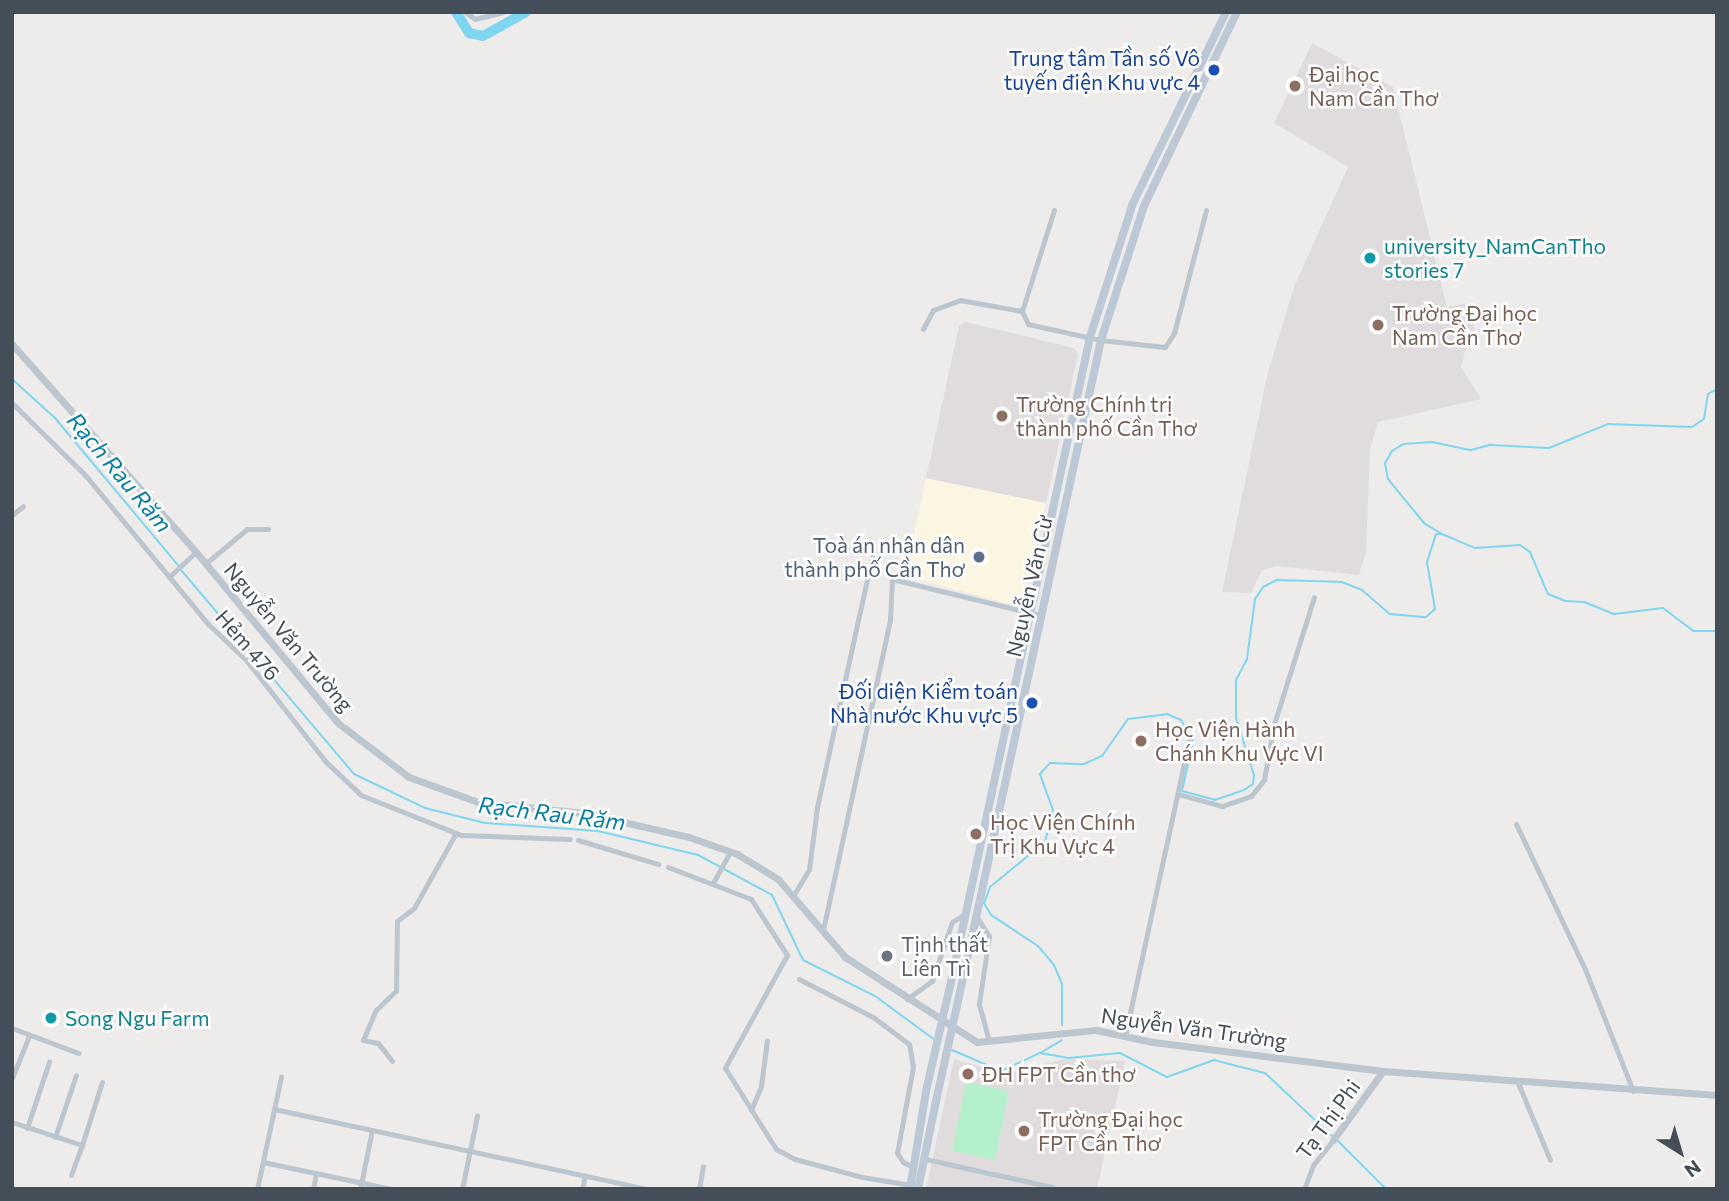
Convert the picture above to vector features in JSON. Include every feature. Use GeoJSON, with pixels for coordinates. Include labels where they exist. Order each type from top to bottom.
{"type":"FeatureCollection","features":[{"type":"Feature","properties":{"kind":"main road","name":"Nguyễn Văn Cừ"},"geometry":{"type":"LineString","coordinates":[[913,1187],[926,1090],[967,912],[1090,337],[1133,203],[1226,12]]}},
{"type":"Feature","properties":{"kind":"main road","name":"Nguyễn Văn Cừ"},"geometry":{"type":"LineString","coordinates":[[913,1187],[925,1159],[1101,340],[1144,206],[1237,12]]}},
{"type":"Feature","properties":{"kind":"main road"},"geometry":{"type":"LineString","coordinates":[[1055,496],[1067,498]]}},
{"type":"Feature","properties":{"kind":"main road"},"geometry":{"type":"LineString","coordinates":[[1016,679],[1026,681]]}},
{"type":"Feature","properties":{"kind":"main road"},"geometry":{"type":"LineString","coordinates":[[988,812],[998,815]]}},
{"type":"Feature","properties":{"kind":"street"},"geometry":{"type":"LineString","coordinates":[[465,12],[475,19],[503,12]]}},
{"type":"Feature","properties":{"kind":"street"},"geometry":{"type":"LineString","coordinates":[[1133,203],[1144,206]]}},
{"type":"Feature","properties":{"kind":"street"},"geometry":{"type":"LineString","coordinates":[[1022,311],[1054,210]]}},
{"type":"Feature","properties":{"kind":"street"},"geometry":{"type":"LineString","coordinates":[[923,329],[933,310],[960,300],[1022,311],[1032,326],[1101,340],[1168,345],[1206,210]]}},
{"type":"Feature","properties":{"kind":"street","name":"Nguyễn Văn Trường"},"geometry":{"type":"LineString","coordinates":[[12,344],[205,565],[338,723],[409,778],[478,802],[584,813],[689,837],[778,880],[845,957],[963,1036],[989,1042],[1096,1030],[1383,1071],[1717,1096]]}},
{"type":"Feature","properties":{"kind":"street","name":"Hẻm 476"},"geometry":{"type":"LineString","coordinates":[[12,403],[86,476],[347,783],[361,795],[456,833],[570,839]]}},
{"type":"Feature","properties":{"kind":"street"},"geometry":{"type":"LineString","coordinates":[[12,515],[23,506]]}},
{"type":"Feature","properties":{"kind":"street"},"geometry":{"type":"LineString","coordinates":[[205,565],[247,529],[268,529]]}},
{"type":"Feature","properties":{"kind":"street"},"geometry":{"type":"LineString","coordinates":[[171,575],[194,554]]}},
{"type":"Feature","properties":{"kind":"street"},"geometry":{"type":"LineString","coordinates":[[793,896],[809,869],[817,807],[872,556]]}},
{"type":"Feature","properties":{"kind":"street"},"geometry":{"type":"LineString","coordinates":[[823,930],[890,620],[892,579],[1040,615]]}},
{"type":"Feature","properties":{"kind":"street"},"geometry":{"type":"LineString","coordinates":[[1178,794],[1222,806],[1251,796],[1264,780],[1275,724],[1314,597]]}},
{"type":"Feature","properties":{"kind":"street"},"geometry":{"type":"LineString","coordinates":[[1125,1036],[1189,741]]}},
{"type":"Feature","properties":{"kind":"street"},"geometry":{"type":"LineString","coordinates":[[1516,824],[1585,969],[1633,1091]]}},
{"type":"Feature","properties":{"kind":"street"},"geometry":{"type":"LineString","coordinates":[[392,1061],[379,1043],[363,1040],[376,1010],[396,991],[397,921],[425,890],[456,833]]}},
{"type":"Feature","properties":{"kind":"street"},"geometry":{"type":"LineString","coordinates":[[578,841],[657,864]]}},
{"type":"Feature","properties":{"kind":"street"},"geometry":{"type":"LineString","coordinates":[[715,879],[727,855]]}},
{"type":"Feature","properties":{"kind":"street"},"geometry":{"type":"LineString","coordinates":[[668,867],[715,879],[756,903],[788,959],[769,983],[754,1019],[725,1068],[726,1076],[776,1149],[786,1156],[913,1187]]}},
{"type":"Feature","properties":{"kind":"street"},"geometry":{"type":"LineString","coordinates":[[907,999],[932,981],[952,922],[967,912]]}},
{"type":"Feature","properties":{"kind":"street"},"geometry":{"type":"LineString","coordinates":[[976,916],[989,936],[979,1004],[989,1042]]}},
{"type":"Feature","properties":{"kind":"street"},"geometry":{"type":"LineString","coordinates":[[799,979],[873,1017],[909,1044],[913,1067],[897,1153],[902,1162],[914,1167]]}},
{"type":"Feature","properties":{"kind":"street"},"geometry":{"type":"LineString","coordinates":[[12,1028],[78,1053]]}},
{"type":"Feature","properties":{"kind":"street"},"geometry":{"type":"LineString","coordinates":[[12,1078],[29,1036]]}},
{"type":"Feature","properties":{"kind":"street"},"geometry":{"type":"LineString","coordinates":[[751,1110],[761,1086],[768,1040]]}},
{"type":"Feature","properties":{"kind":"street"},"geometry":{"type":"LineString","coordinates":[[27,1128],[49,1062]]}},
{"type":"Feature","properties":{"kind":"street","name":"Tạ Thị Phi"},"geometry":{"type":"LineString","coordinates":[[1304,1189],[1313,1164],[1383,1071]]}},
{"type":"Feature","properties":{"kind":"street"},"geometry":{"type":"LineString","coordinates":[[55,1137],[76,1075]]}},
{"type":"Feature","properties":{"kind":"street"},"geometry":{"type":"LineString","coordinates":[[257,1189],[281,1077]]}},
{"type":"Feature","properties":{"kind":"street"},"geometry":{"type":"LineString","coordinates":[[71,1175],[102,1082]]}},
{"type":"Feature","properties":{"kind":"street"},"geometry":{"type":"LineString","coordinates":[[1518,1083],[1550,1160]]}},
{"type":"Feature","properties":{"kind":"street"},"geometry":{"type":"LineString","coordinates":[[274,1109],[648,1189]]}},
{"type":"Feature","properties":{"kind":"street"},"geometry":{"type":"LineString","coordinates":[[462,1189],[477,1116]]}},
{"type":"Feature","properties":{"kind":"street"},"geometry":{"type":"LineString","coordinates":[[12,1122],[82,1145]]}},
{"type":"Feature","properties":{"kind":"street"},"geometry":{"type":"LineString","coordinates":[[360,1186],[372,1130]]}},
{"type":"Feature","properties":{"kind":"street"},"geometry":{"type":"LineString","coordinates":[[925,1159],[1052,1187]]}},
{"type":"Feature","properties":{"kind":"street"},"geometry":{"type":"LineString","coordinates":[[263,1162],[360,1186],[391,1189]]}},
{"type":"Feature","properties":{"kind":"street"},"geometry":{"type":"LineString","coordinates":[[699,1189],[704,1166]]}},
{"type":"Feature","properties":{"kind":"street"},"geometry":{"type":"LineString","coordinates":[[313,1189],[316,1173]]}},
{"type":"Feature","properties":{"kind":"street"},"geometry":{"type":"LineString","coordinates":[[582,1189],[585,1175]]}},
{"type":"Feature","properties":{"kind":"shaded area","name":"Trường Đại học Nam Cần Thơ"},"geometry":{"type":"Polygon","coordinates":[[[1312,43],[1393,87],[1447,307],[1468,303],[1478,343],[1467,346],[1461,367],[1481,399],[1378,422],[1370,450],[1366,552],[1359,575],[1277,566],[1262,570],[1251,593],[1222,592],[1268,372],[1294,287],[1348,167],[1274,123],[1312,43]]]}},
{"type":"Feature","properties":{"kind":"shaded area","name":"Trường Chính trị thành phố Cần Thơ"},"geometry":{"type":"Polygon","coordinates":[[[966,322],[1074,348],[1078,354],[1046,503],[926,478],[959,326],[966,322]]]}},
{"type":"Feature","properties":{"kind":"shaded area"},"geometry":{"type":"Polygon","coordinates":[[[926,478],[1046,503],[1024,595],[1010,604],[905,576],[926,478]]]}},
{"type":"Feature","properties":{"kind":"shaded area","name":"Trường Đại học FPT Cần Thơ"},"geometry":{"type":"Polygon","coordinates":[[[954,1059],[1008,1074],[1063,1059],[1125,1061],[1097,1189],[926,1189],[954,1059]]]}},
{"type":"Feature","properties":{"kind":"green space"},"geometry":{"type":"Polygon","coordinates":[[[966,1082],[1009,1091],[995,1160],[952,1151],[966,1082]]]}},
{"type":"Feature","properties":{"kind":"waterway"},"geometry":{"type":"LineString","coordinates":[[456,12],[469,33],[483,36],[526,12]]}},
{"type":"Feature","properties":{"kind":"waterway","name":"Rạch Rau Răm"},"geometry":{"type":"LineString","coordinates":[[12,379],[55,418],[178,565]]}},
{"type":"Feature","properties":{"kind":"waterway"},"geometry":{"type":"LineString","coordinates":[[1062,1025],[1062,984],[1054,965],[1038,946],[991,915],[984,903],[990,887],[1045,842],[1053,810],[1040,774],[1050,763],[1084,764],[1102,756],[1128,719],[1167,714],[1181,720],[1193,742],[1182,791],[1215,800],[1244,790],[1253,784],[1254,775],[1236,718],[1236,680],[1247,659],[1255,599],[1263,587],[1277,580],[1342,582],[1362,590],[1390,614],[1426,617],[1435,609],[1427,562],[1436,534],[1442,534],[1424,523],[1388,479],[1385,463],[1392,451],[1403,444],[1432,442],[1471,450],[1490,445],[1549,448],[1608,424],[1692,427],[1704,419],[1708,394],[1717,389]]}},
{"type":"Feature","properties":{"kind":"waterway"},"geometry":{"type":"LineString","coordinates":[[1442,534],[1475,548],[1520,545],[1530,552],[1548,594],[1565,601],[1584,602],[1614,614],[1663,608],[1693,631],[1717,631]]}},
{"type":"Feature","properties":{"kind":"waterway","name":"Rạch Rau Răm"},"geometry":{"type":"LineString","coordinates":[[181,570],[354,774],[425,808],[485,823],[598,831],[698,855],[719,866]]}},
{"type":"Feature","properties":{"kind":"waterway","name":"Rạch Rau Răm"},"geometry":{"type":"LineString","coordinates":[[724,869],[772,895],[803,960],[875,996],[935,1040]]}},
{"type":"Feature","properties":{"kind":"waterway"},"geometry":{"type":"LineString","coordinates":[[1042,1052],[1062,1040]]}},
{"type":"Feature","properties":{"kind":"waterway","name":"Rạch Rau Răm"},"geometry":{"type":"LineString","coordinates":[[952,1050],[1001,1071],[1040,1053],[1069,1058],[1120,1053],[1167,1077],[1214,1060],[1265,1073],[1333,1137]]}},
{"type":"Feature","properties":{"kind":"waterway","name":"Rạch Rau Răm"},"geometry":{"type":"LineString","coordinates":[[1338,1141],[1386,1189]]}},
{"type":"Feature","properties":{"kind":"place","name":"Trung tâm Tần số Vô tuyến điện Khu vực 4"},"geometry":{"type":"Point","coordinates":[1214,70]}},
{"type":"Feature","properties":{"kind":"place","name":"Đại học Nam Cần Thơ"},"geometry":{"type":"Point","coordinates":[1295,86]}},
{"type":"Feature","properties":{"kind":"place","name":"university_NamCanTho stories 7"},"geometry":{"type":"Point","coordinates":[1370,258]}},
{"type":"Feature","properties":{"kind":"place","name":"Trường Đại học Nam Cần Thơ"},"geometry":{"type":"Point","coordinates":[1378,325]}},
{"type":"Feature","properties":{"kind":"place","name":"Trường Chính trị thành phố Cần Thơ"},"geometry":{"type":"Point","coordinates":[1002,416]}},
{"type":"Feature","properties":{"kind":"place","name":"Toà án nhân dân thành phố Cần Thơ"},"geometry":{"type":"Point","coordinates":[979,557]}},
{"type":"Feature","properties":{"kind":"place","name":"Đối diện Kiểm toán Nhà nước Khu vực 5"},"geometry":{"type":"Point","coordinates":[1032,703]}},
{"type":"Feature","properties":{"kind":"place","name":"Học Viện Hành Chánh Khu Vực VI"},"geometry":{"type":"Point","coordinates":[1141,741]}},
{"type":"Feature","properties":{"kind":"place","name":"Học Viện Chính Trị Khu Vực 4"},"geometry":{"type":"Point","coordinates":[976,834]}},
{"type":"Feature","properties":{"kind":"place","name":"Tịnh thất Liên Trì"},"geometry":{"type":"Point","coordinates":[887,956]}},
{"type":"Feature","properties":{"kind":"place","name":"Song Ngu Farm"},"geometry":{"type":"Point","coordinates":[51,1018]}},
{"type":"Feature","properties":{"kind":"place","name":"ĐH FPT Cần thơ"},"geometry":{"type":"Point","coordinates":[968,1074]}},
{"type":"Feature","properties":{"kind":"place","name":"Trường Đại học FPT Cần Thơ"},"geometry":{"type":"Point","coordinates":[1024,1131]}}]}
